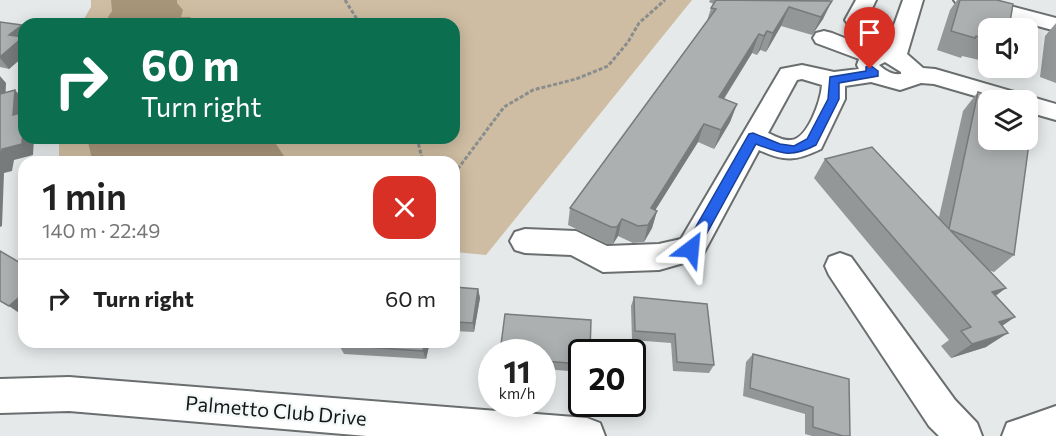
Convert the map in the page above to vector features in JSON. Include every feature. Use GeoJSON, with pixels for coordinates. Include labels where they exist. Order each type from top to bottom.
{"type":"FeatureCollection","features":[{"type":"Feature","properties":{"kind":"street"},"geometry":{"type":"LineString","coordinates":[[866,0],[856,20],[857,23],[885,56]]}},
{"type":"Feature","properties":{"kind":"street"},"geometry":{"type":"LineString","coordinates":[[913,0],[885,56],[887,80],[901,82],[912,79],[914,75],[935,77],[980,90]]}},
{"type":"Feature","properties":{"kind":"street"},"geometry":{"type":"LineString","coordinates":[[964,0],[1056,25]]}},
{"type":"Feature","properties":{"kind":"street"},"geometry":{"type":"LineString","coordinates":[[824,38],[885,56]]}},
{"type":"Feature","properties":{"kind":"street"},"geometry":{"type":"LineString","coordinates":[[525,241],[576,243],[603,260],[659,257],[691,249],[789,74],[802,72],[834,80],[885,56]]}},
{"type":"Feature","properties":{"kind":"street"},"geometry":{"type":"LineString","coordinates":[[753,138],[778,148],[795,150],[812,142],[833,99],[834,80]]}},
{"type":"Feature","properties":{"kind":"street"},"geometry":{"type":"LineString","coordinates":[[1038,107],[1056,112]]}},
{"type":"Feature","properties":{"kind":"street"},"geometry":{"type":"LineString","coordinates":[[840,266],[942,413],[964,436]]}},
{"type":"Feature","properties":{"kind":"street","name":"Palmetto Club Drive"},"geometry":{"type":"LineString","coordinates":[[0,396],[69,394],[587,436]]}},
{"type":"Feature","properties":{"kind":"street"},"geometry":{"type":"LineString","coordinates":[[1020,436],[1056,424]]}},
{"type":"Feature","properties":{"kind":"path"},"geometry":{"type":"LineString","coordinates":[[345,0],[356,18]]}},
{"type":"Feature","properties":{"kind":"path"},"geometry":{"type":"LineString","coordinates":[[460,166],[504,107],[533,90],[576,79],[608,66],[628,42],[639,23],[665,0]]}},
{"type":"Feature","properties":{"kind":"shaded area"},"geometry":{"type":"Polygon","coordinates":[[[91,0],[692,0],[486,255],[460,252],[460,156],[59,156],[59,144],[460,144],[460,18],[85,18],[91,7],[91,0]]]}},
{"type":"Feature","properties":{"kind":"shaded area"},"geometry":{"type":"Polygon","coordinates":[[[111,0],[177,0],[183,10],[181,17],[191,18],[108,18],[112,11],[111,0]]]}},
{"type":"Feature","properties":{"kind":"shaded area"},"geometry":{"type":"Polygon","coordinates":[[[88,144],[276,144],[284,156],[91,156],[88,144]]]}},
{"type":"Feature","properties":{"kind":"building"},"geometry":{"type":"Polygon","coordinates":[[[716,0],[832,1],[821,17],[789,7],[773,33],[767,31],[764,36],[759,34],[719,97],[737,104],[721,130],[704,124],[651,208],[657,211],[648,225],[638,226],[622,219],[617,227],[611,227],[570,208],[716,9],[711,8],[716,0]]]}},
{"type":"Feature","properties":{"kind":"building"},"geometry":{"type":"Polygon","coordinates":[[[960,0],[997,0],[1013,4],[1011,18],[978,18],[978,36],[975,38],[951,31],[960,0]]]}},
{"type":"Feature","properties":{"kind":"building"},"geometry":{"type":"Polygon","coordinates":[[[0,22],[18,24],[18,28],[9,35],[18,36],[18,41],[0,57],[0,22]]]}},
{"type":"Feature","properties":{"kind":"building"},"geometry":{"type":"Polygon","coordinates":[[[15,90],[13,115],[18,114],[18,144],[22,144],[2,149],[0,160],[0,94],[15,90]]]}},
{"type":"Feature","properties":{"kind":"building"},"geometry":{"type":"Polygon","coordinates":[[[978,92],[978,150],[1028,150],[1014,255],[950,230],[1006,288],[992,292],[1015,317],[999,322],[1008,333],[972,344],[961,331],[971,327],[825,159],[872,147],[949,229],[978,92]]]}},
{"type":"Feature","properties":{"kind":"building"},"geometry":{"type":"Polygon","coordinates":[[[0,251],[18,262],[18,298],[9,306],[0,301],[0,251]]]}},
{"type":"Feature","properties":{"kind":"building"},"geometry":{"type":"Polygon","coordinates":[[[460,288],[478,289],[473,323],[460,322],[460,288]]]}},
{"type":"Feature","properties":{"kind":"building"},"geometry":{"type":"Polygon","coordinates":[[[634,297],[707,304],[714,365],[677,362],[675,334],[635,331],[634,297]]]}},
{"type":"Feature","properties":{"kind":"building"},"geometry":{"type":"Polygon","coordinates":[[[505,314],[591,320],[590,339],[568,339],[568,363],[556,362],[556,339],[502,339],[505,314]]]}},
{"type":"Feature","properties":{"kind":"building"},"geometry":{"type":"Polygon","coordinates":[[[381,348],[424,348],[423,351],[381,348]]]}},
{"type":"Feature","properties":{"kind":"building"},"geometry":{"type":"Polygon","coordinates":[[[753,354],[849,379],[850,436],[813,427],[813,407],[750,388],[753,354]]]}},
{"type":"Feature","properties":{"kind":"route"},"geometry":{"type":"LineString","coordinates":[[691,249],[753,138],[778,148],[795,150],[812,142],[833,99],[834,80],[874,74],[870,69]]}}]}
